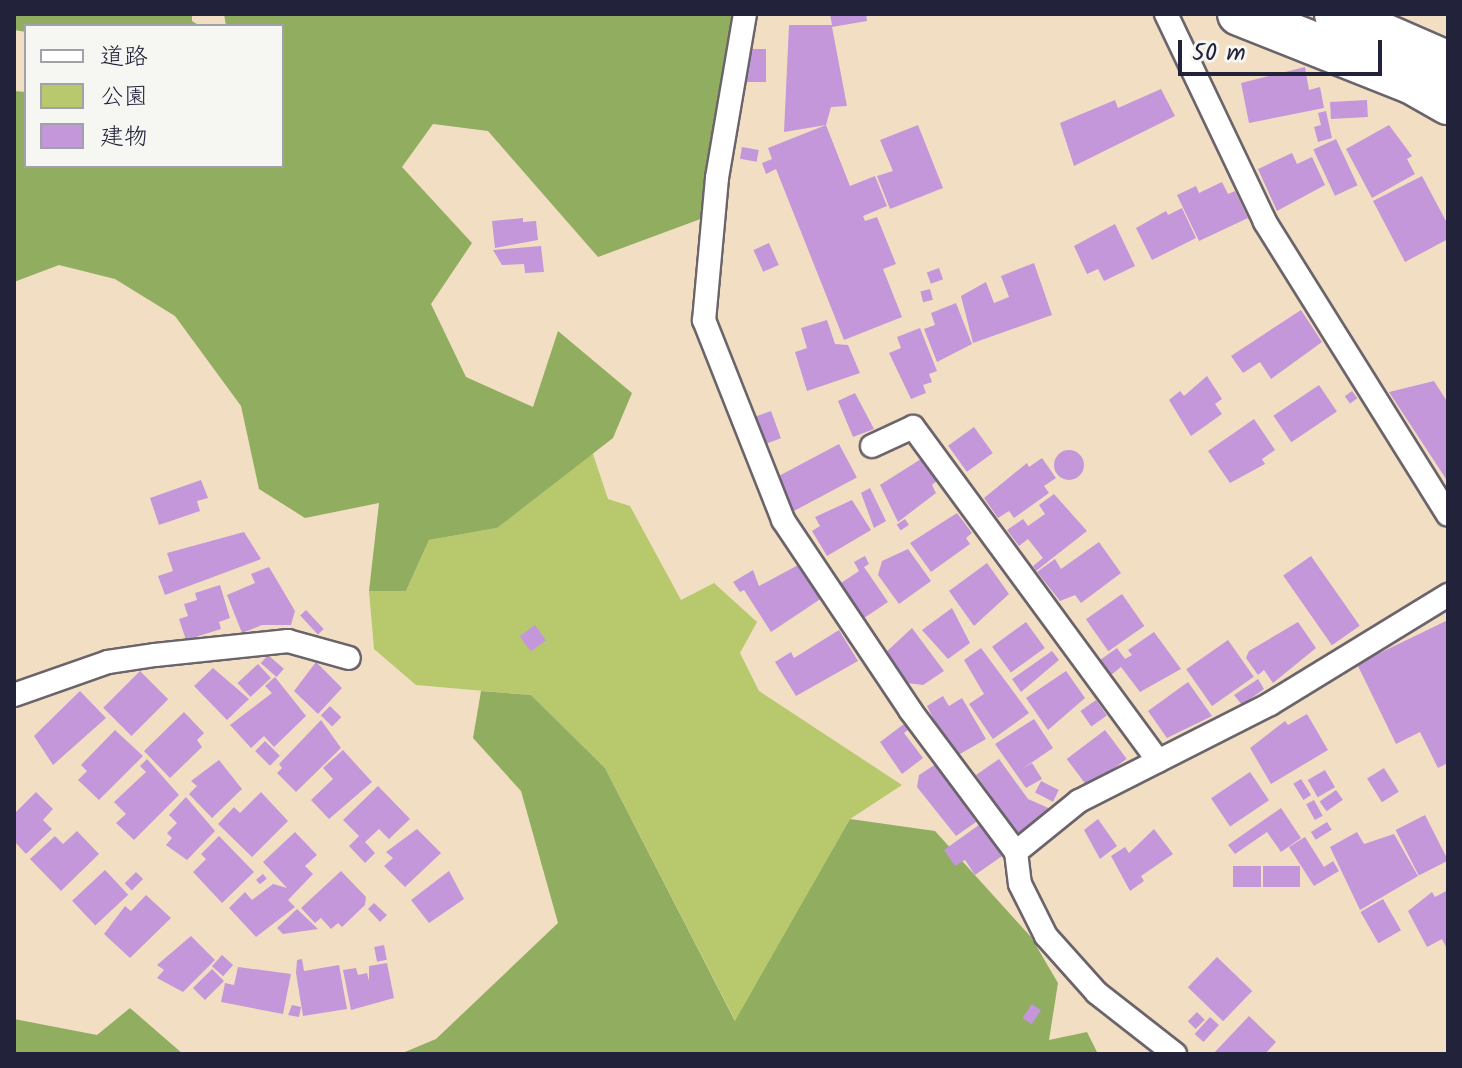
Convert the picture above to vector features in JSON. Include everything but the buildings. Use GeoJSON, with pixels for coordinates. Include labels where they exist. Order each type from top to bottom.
{"type":"FeatureCollection","features":[{"type":"Feature","properties":{"kind":"highway"},"geometry":{"type":"LineString","coordinates":[[1239,14],[1385,70],[1448,103]]}},
{"type":"Feature","properties":{"kind":"highway"},"geometry":{"type":"LineString","coordinates":[[1336,14],[1448,63]]}},
{"type":"Feature","properties":{"kind":"street"},"geometry":{"type":"LineString","coordinates":[[745,14],[717,178],[704,320],[783,520],[910,710],[1016,852],[1020,884],[1046,936],[1097,993],[1175,1054]]}},
{"type":"Feature","properties":{"kind":"street"},"geometry":{"type":"LineString","coordinates":[[1166,14],[1265,222],[1448,515]]}},
{"type":"Feature","properties":{"kind":"street"},"geometry":{"type":"LineString","coordinates":[[872,446],[913,427],[1158,761]]}},
{"type":"Feature","properties":{"kind":"street"},"geometry":{"type":"LineString","coordinates":[[1016,852],[1079,801],[1270,704],[1448,595]]}},
{"type":"Feature","properties":{"kind":"street"},"geometry":{"type":"LineString","coordinates":[[14,695],[108,662],[155,655],[288,641],[349,658]]}},
{"type":"Feature","properties":{"kind":"green space"},"geometry":{"type":"Polygon","coordinates":[[[14,14],[192,14],[192,21],[197,24],[24,24],[24,32],[14,30],[14,14]]]}},
{"type":"Feature","properties":{"kind":"green space"},"geometry":{"type":"Polygon","coordinates":[[[224,14],[736,14],[714,214],[598,257],[488,131],[433,124],[402,167],[472,243],[431,304],[466,377],[533,407],[558,331],[632,393],[613,438],[497,528],[429,540],[406,591],[369,591],[379,503],[305,518],[259,489],[241,406],[175,316],[115,279],[59,265],[14,282],[14,91],[24,92],[24,168],[284,168],[284,24],[226,24],[224,14]]]}},
{"type":"Feature","properties":{"kind":"green space"},"geometry":{"type":"Polygon","coordinates":[[[592,451],[608,499],[630,506],[681,600],[714,583],[757,622],[740,653],[759,691],[902,785],[850,819],[736,1022],[605,768],[531,695],[416,685],[374,649],[369,591],[406,591],[429,540],[497,528],[592,451]]]}},
{"type":"Feature","properties":{"kind":"green space"},"geometry":{"type":"Polygon","coordinates":[[[481,691],[531,695],[605,768],[735,1021],[850,819],[935,831],[1031,937],[1058,983],[1049,1040],[1087,1032],[1098,1054],[400,1054],[436,1039],[558,923],[521,791],[473,738],[481,691]]]}},
{"type":"Feature","properties":{"kind":"green space"},"geometry":{"type":"Polygon","coordinates":[[[130,1008],[183,1054],[14,1054],[14,1019],[97,1035],[130,1008]]]}}]}
